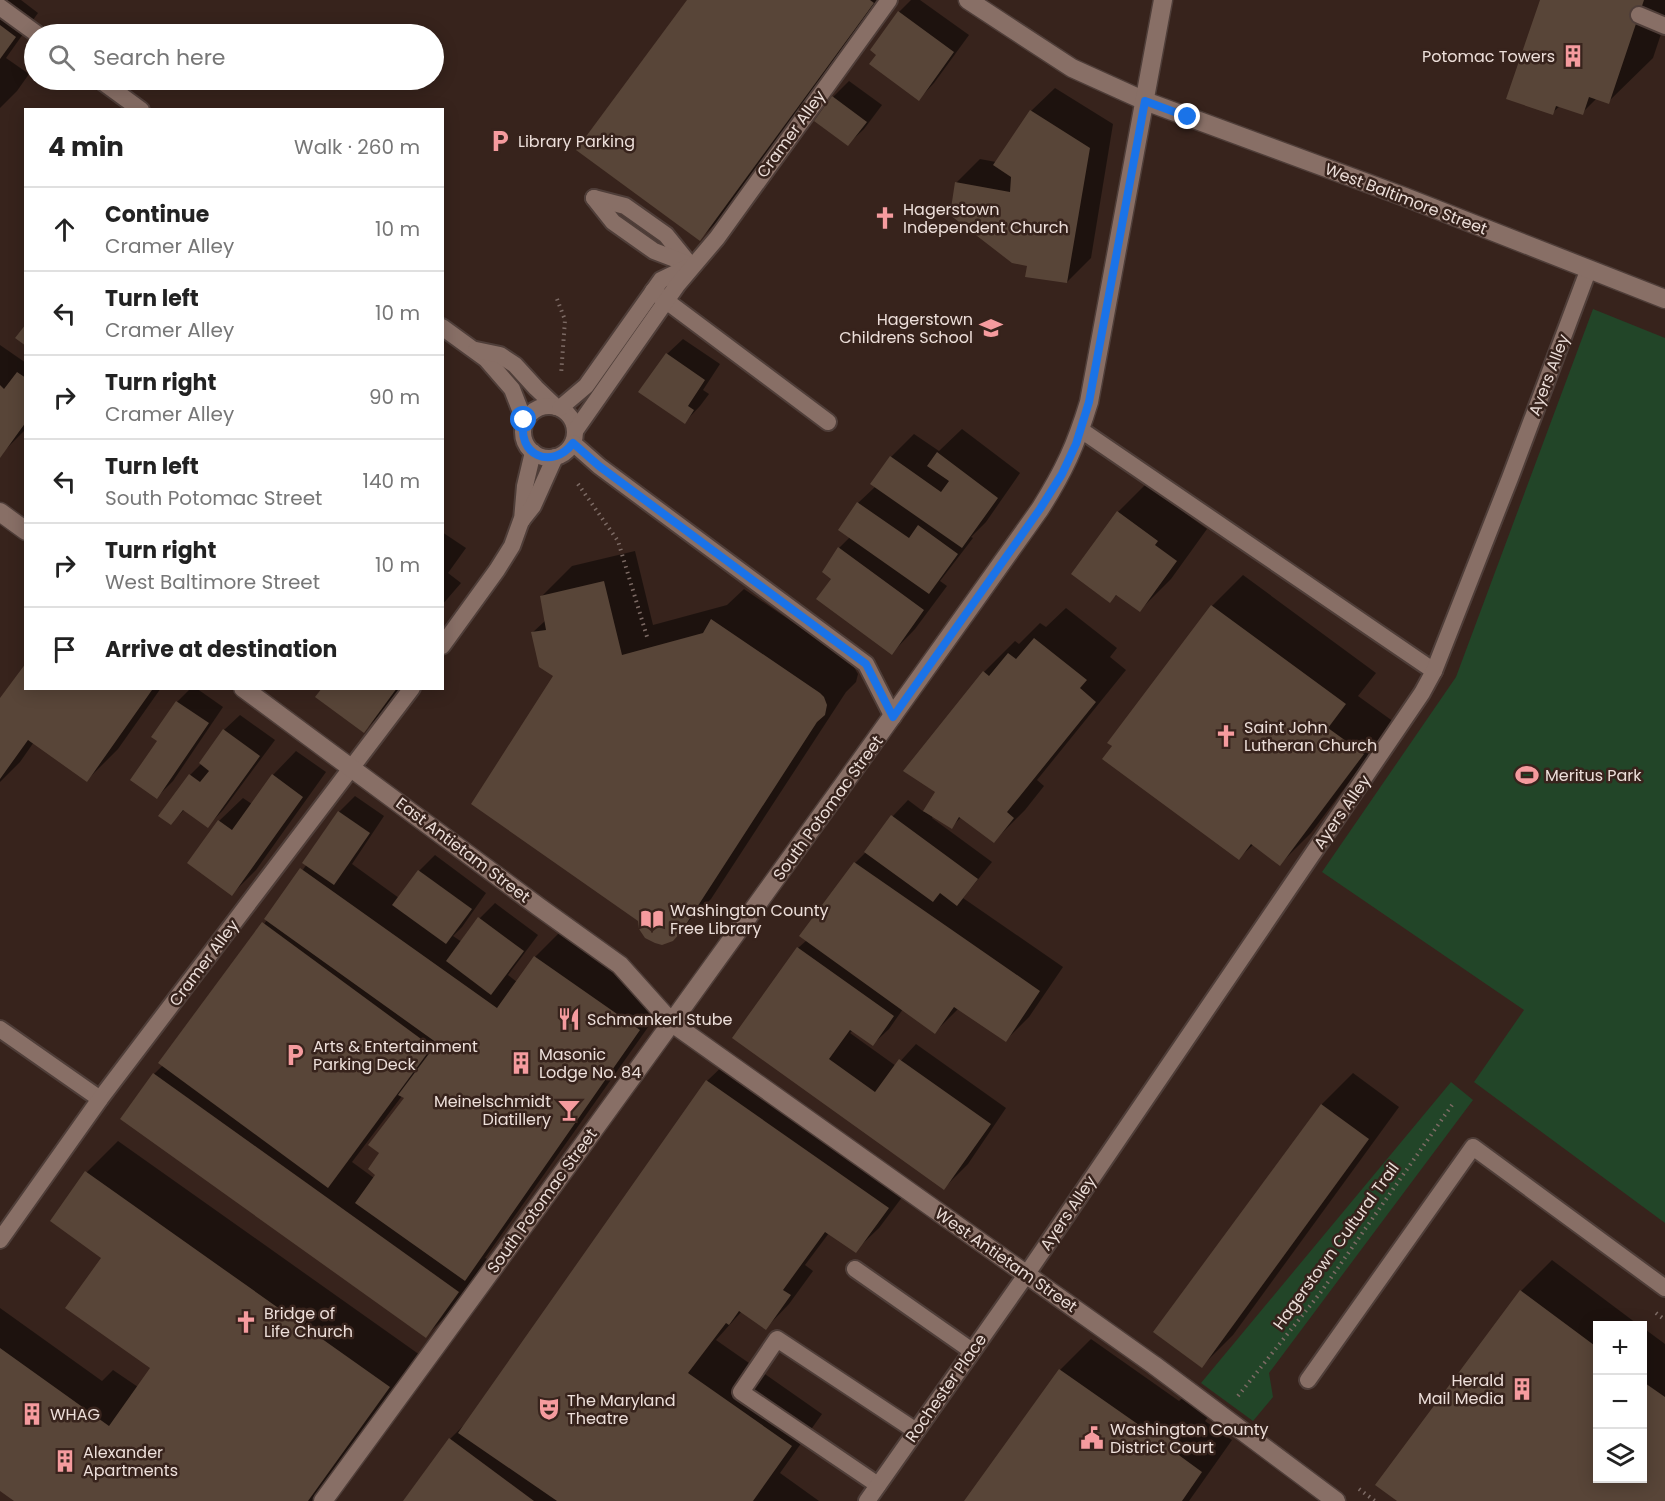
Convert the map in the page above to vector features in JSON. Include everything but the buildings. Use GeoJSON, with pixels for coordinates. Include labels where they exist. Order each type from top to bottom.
{"type":"FeatureCollection","features":[{"type":"Feature","properties":{"kind":"main road","name":"West Baltimore Street"},"geometry":{"type":"LineString","coordinates":[[968,0],[1072,68],[1145,101],[1405,197],[1588,271],[1665,299]]}},
{"type":"Feature","properties":{"kind":"main road","name":"South Potomac Street"},"geometry":{"type":"LineString","coordinates":[[323,1501],[893,717],[1040,509],[1062,474],[1081,430],[1089,402],[1163,0]]}},
{"type":"Feature","properties":{"kind":"main road"},"geometry":{"type":"LineString","coordinates":[[0,512],[24,530]]}},
{"type":"Feature","properties":{"kind":"main road","name":"East Antietam Street"},"geometry":{"type":"LineString","coordinates":[[246,690],[620,965],[672,1023]]}},
{"type":"Feature","properties":{"kind":"main road","name":"West Antietam Street"},"geometry":{"type":"LineString","coordinates":[[672,1023],[1154,1365],[1336,1501]]}},
{"type":"Feature","properties":{"kind":"lane","name":"Cramer Alley"},"geometry":{"type":"LineString","coordinates":[[521,521],[533,506],[555,457],[566,452],[660,295],[661,280],[691,266],[717,238],[889,0]]}},
{"type":"Feature","properties":{"kind":"lane"},"geometry":{"type":"LineString","coordinates":[[0,8],[24,24]]}},
{"type":"Feature","properties":{"kind":"lane"},"geometry":{"type":"LineString","coordinates":[[1639,15],[1665,26]]}},
{"type":"Feature","properties":{"kind":"lane"},"geometry":{"type":"LineString","coordinates":[[114,90],[138,108]]}},
{"type":"Feature","properties":{"kind":"lane"},"geometry":{"type":"LineString","coordinates":[[594,198],[625,206],[666,235],[691,266],[654,250],[613,222],[594,198]]}},
{"type":"Feature","properties":{"kind":"lane","name":"Ayers Alley"},"geometry":{"type":"LineString","coordinates":[[1026,1275],[1195,1024],[1370,772],[1434,671],[1588,271]]}},
{"type":"Feature","properties":{"kind":"lane","name":"Cramer Alley"},"geometry":{"type":"LineString","coordinates":[[524,420],[531,411],[542,405],[558,407],[586,386],[660,295]]}},
{"type":"Feature","properties":{"kind":"lane"},"geometry":{"type":"LineString","coordinates":[[660,295],[828,422]]}},
{"type":"Feature","properties":{"kind":"lane"},"geometry":{"type":"LineString","coordinates":[[444,328],[486,359],[512,389],[524,420],[522,432],[525,444],[543,458],[555,457]]}},
{"type":"Feature","properties":{"kind":"lane"},"geometry":{"type":"LineString","coordinates":[[475,350],[500,355],[515,365],[536,388],[558,407],[565,410],[572,419],[574,437],[599,466],[866,664],[893,717]]}},
{"type":"Feature","properties":{"kind":"lane"},"geometry":{"type":"LineString","coordinates":[[1081,430],[1434,671]]}},
{"type":"Feature","properties":{"kind":"lane","name":"Cramer Alley"},"geometry":{"type":"LineString","coordinates":[[444,643],[512,546],[521,521],[525,486],[533,452]]}},
{"type":"Feature","properties":{"kind":"lane","name":"Cramer Alley"},"geometry":{"type":"LineString","coordinates":[[0,1240],[100,1099],[411,690]]}},
{"type":"Feature","properties":{"kind":"lane"},"geometry":{"type":"LineString","coordinates":[[0,1029],[100,1099]]}},
{"type":"Feature","properties":{"kind":"lane"},"geometry":{"type":"LineString","coordinates":[[1308,1380],[1473,1147],[1665,1288]]}},
{"type":"Feature","properties":{"kind":"lane"},"geometry":{"type":"LineString","coordinates":[[855,1269],[972,1351]]}},
{"type":"Feature","properties":{"kind":"lane","name":"Rochester Place"},"geometry":{"type":"LineString","coordinates":[[867,1501],[1026,1275]]}},
{"type":"Feature","properties":{"kind":"lane"},"geometry":{"type":"LineString","coordinates":[[878,1485],[741,1392],[777,1339],[916,1431]]}},
{"type":"Feature","properties":{"kind":"path"},"geometry":{"type":"LineString","coordinates":[[556,299],[565,320],[560,379]]}},
{"type":"Feature","properties":{"kind":"path"},"geometry":{"type":"LineString","coordinates":[[574,477],[618,540],[648,640]]}},
{"type":"Feature","properties":{"kind":"path","name":"Hagerstown Cultural Trail"},"geometry":{"type":"LineString","coordinates":[[1236,1398],[1321,1293],[1452,1105]]}},
{"type":"Feature","properties":{"kind":"green space","name":"Meritus Park"},"geometry":{"type":"Polygon","coordinates":[[[1593,309],[1665,338],[1665,1223],[1474,1082],[1524,1010],[1322,872],[1456,677],[1593,309]]]}},
{"type":"Feature","properties":{"kind":"green space"},"geometry":{"type":"Polygon","coordinates":[[[1451,1082],[1473,1100],[1269,1373],[1273,1397],[1253,1421],[1201,1383],[1451,1082]]]}},
{"type":"Feature","properties":{"kind":"place","name":"Potomac Towers"},"geometry":{"type":"Point","coordinates":[1573,56]}},
{"type":"Feature","properties":{"kind":"place","name":"Library Parking"},"geometry":{"type":"Point","coordinates":[500,141]}},
{"type":"Feature","properties":{"kind":"place","name":"Hagerstown Independent Church"},"geometry":{"type":"Point","coordinates":[885,218]}},
{"type":"Feature","properties":{"kind":"place","name":"Hagerstown Childrens School"},"geometry":{"type":"Point","coordinates":[991,328]}},
{"type":"Feature","properties":{"kind":"place","name":"Saint John Lutheran Church"},"geometry":{"type":"Point","coordinates":[1226,736]}},
{"type":"Feature","properties":{"kind":"place","name":"Meritus Park"},"geometry":{"type":"Point","coordinates":[1527,775]}},
{"type":"Feature","properties":{"kind":"place","name":"Washington County Free Library"},"geometry":{"type":"Point","coordinates":[652,919]}},
{"type":"Feature","properties":{"kind":"place","name":"Schmankerl Stube"},"geometry":{"type":"Point","coordinates":[569,1019]}},
{"type":"Feature","properties":{"kind":"place","name":"Arts & Entertainment Parking Deck"},"geometry":{"type":"Point","coordinates":[295,1055]}},
{"type":"Feature","properties":{"kind":"place","name":"Masonic Lodge No. 84"},"geometry":{"type":"Point","coordinates":[521,1063]}},
{"type":"Feature","properties":{"kind":"place","name":"Meinelschmidt Diatillery"},"geometry":{"type":"Point","coordinates":[569,1110]}},
{"type":"Feature","properties":{"kind":"place","name":"Bridge of Life Church"},"geometry":{"type":"Point","coordinates":[246,1322]}},
{"type":"Feature","properties":{"kind":"place","name":"Herald Mail Media"},"geometry":{"type":"Point","coordinates":[1522,1389]}},
{"type":"Feature","properties":{"kind":"place","name":"The Maryland Theatre"},"geometry":{"type":"Point","coordinates":[549,1409]}},
{"type":"Feature","properties":{"kind":"place","name":"WHAG"},"geometry":{"type":"Point","coordinates":[32,1414]}},
{"type":"Feature","properties":{"kind":"place","name":"Washington County District Court"},"geometry":{"type":"Point","coordinates":[1092,1438]}},
{"type":"Feature","properties":{"kind":"place","name":"Alexander Apartments"},"geometry":{"type":"Point","coordinates":[65,1461]}},
{"type":"Feature","properties":{"kind":"route"},"geometry":{"type":"LineString","coordinates":[[524,420],[522,432],[525,444],[533,452],[543,458],[561,456],[573,443],[599,466],[866,664],[893,717],[1040,509],[1062,474],[1076,444],[1089,402],[1145,101],[1188,117]]}}]}
